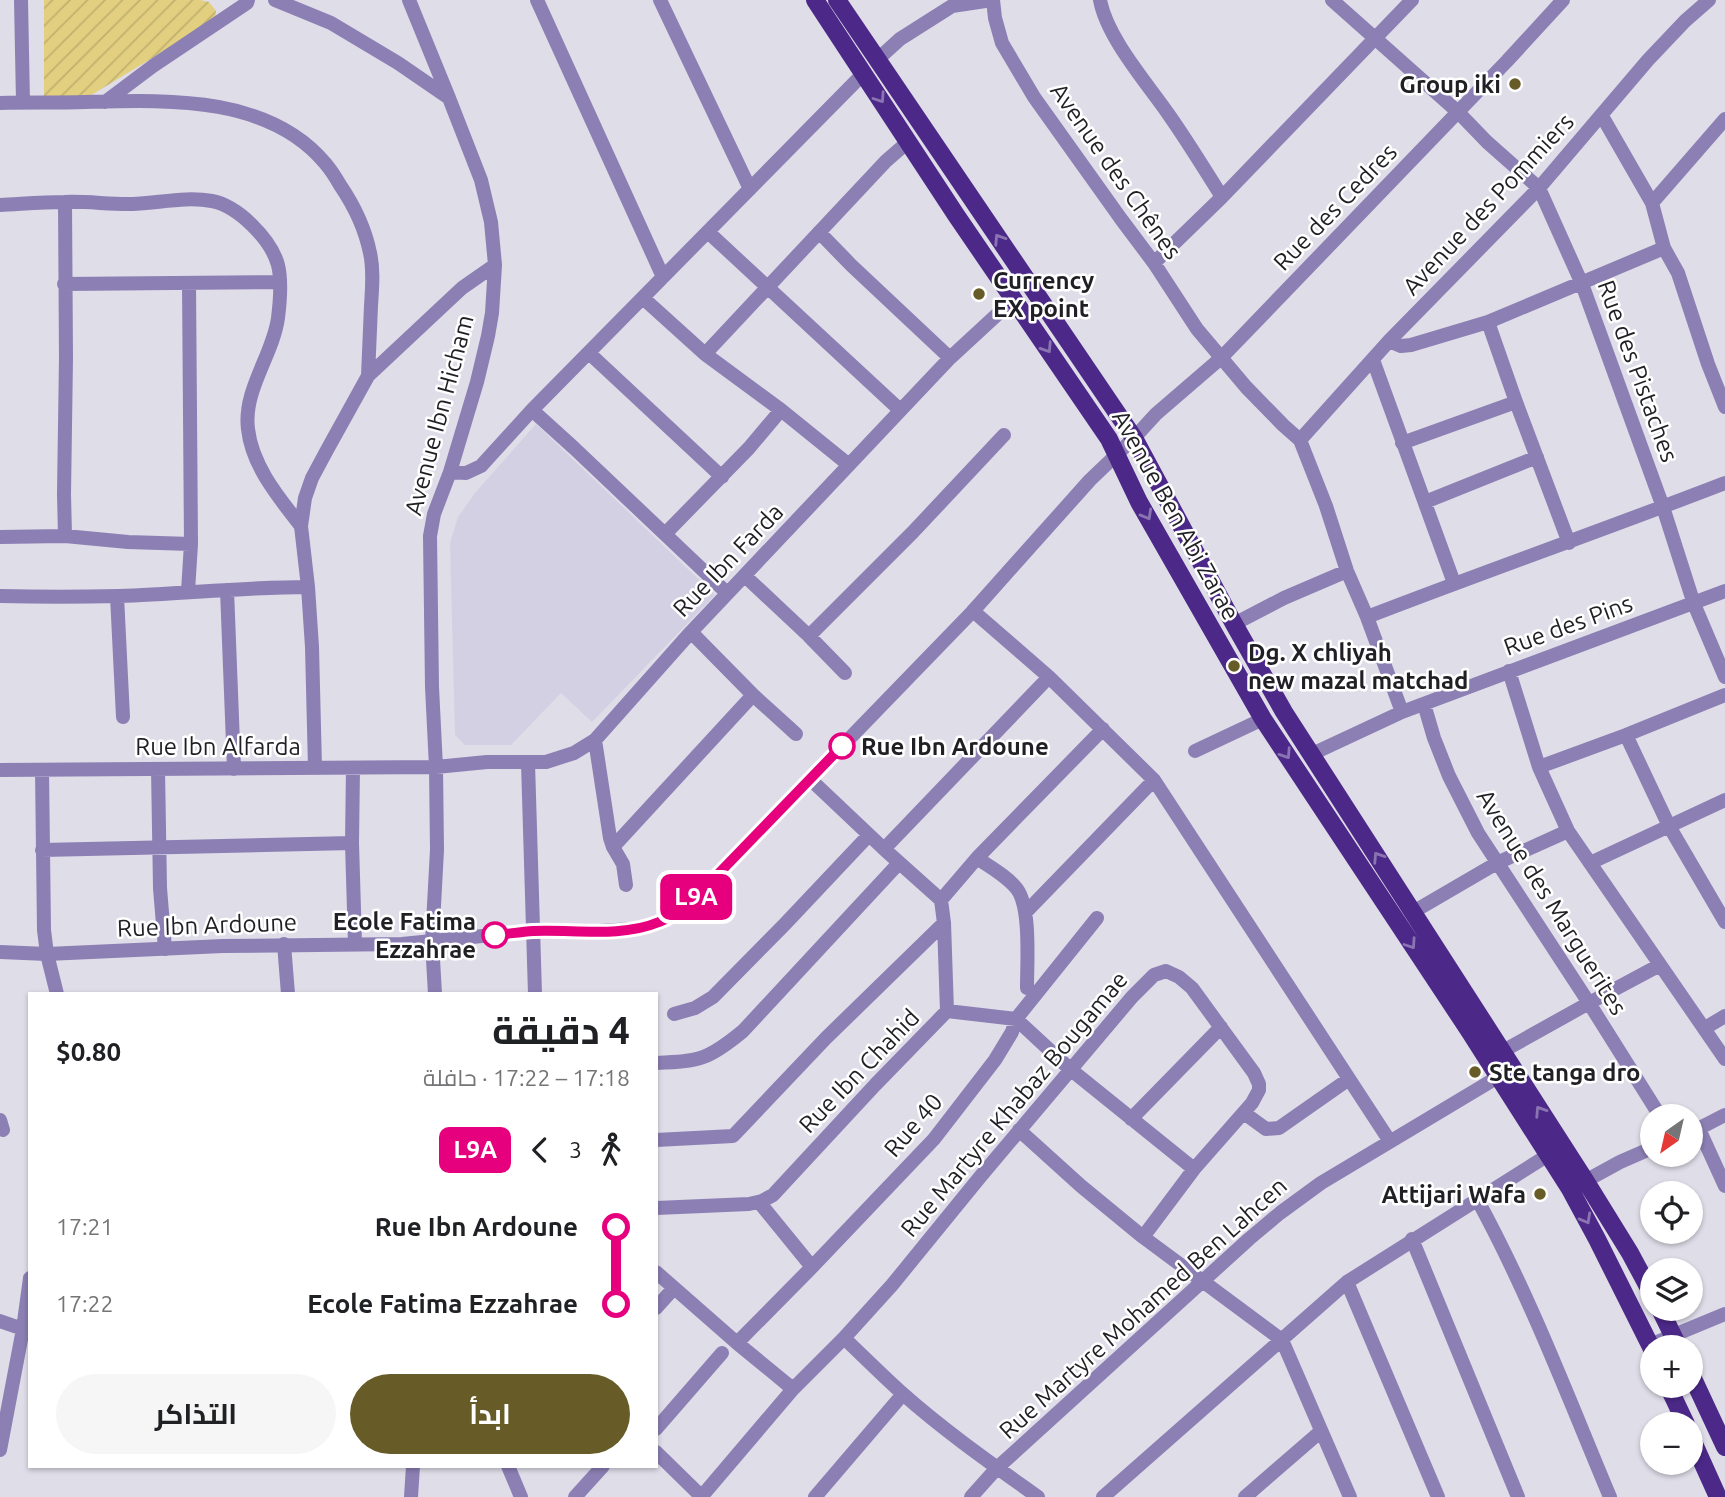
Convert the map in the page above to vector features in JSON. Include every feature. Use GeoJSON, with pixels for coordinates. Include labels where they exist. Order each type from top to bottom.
{"type":"FeatureCollection","features":[{"type":"Feature","properties":{"kind":"main road","name":"Avenue Ben Abi Zarae"},"geometry":{"type":"LineString","coordinates":[[815,0],[1110,439],[1139,502],[1263,719],[1498,1077],[1630,1253],[1640,1272]]}},
{"type":"Feature","properties":{"kind":"main road","name":"Avenue Ben Abi Zarae"},"geometry":{"type":"LineString","coordinates":[[837,0],[1134,438],[1266,681],[1503,1051],[1555,1151]]}},
{"type":"Feature","properties":{"kind":"main road","name":"Avenue Ben Abi Zarae"},"geometry":{"type":"LineString","coordinates":[[1577,1185],[1597,1239],[1645,1335]]}},
{"type":"Feature","properties":{"kind":"main road"},"geometry":{"type":"LineString","coordinates":[[1702,1398],[1725,1447]]}},
{"type":"Feature","properties":{"kind":"main road"},"geometry":{"type":"LineString","coordinates":[[1703,1464],[1718,1497]]}},
{"type":"Feature","properties":{"kind":"street"},"geometry":{"type":"LineString","coordinates":[[21,0],[23,102]]}},
{"type":"Feature","properties":{"kind":"street"},"geometry":{"type":"LineString","coordinates":[[105,102],[248,0]]}},
{"type":"Feature","properties":{"kind":"street"},"geometry":{"type":"LineString","coordinates":[[275,0],[331,23],[398,63],[449,98]]}},
{"type":"Feature","properties":{"kind":"street"},"geometry":{"type":"LineString","coordinates":[[537,0],[663,277]]}},
{"type":"Feature","properties":{"kind":"street"},"geometry":{"type":"LineString","coordinates":[[660,0],[750,189]]}},
{"type":"Feature","properties":{"kind":"street"},"geometry":{"type":"LineString","coordinates":[[878,59],[900,39],[952,6],[992,0]]}},
{"type":"Feature","properties":{"kind":"street","name":"Avenue des Chênes"},"geometry":{"type":"LineString","coordinates":[[992,0],[1002,43],[1034,97],[1154,262],[1197,329],[1221,359],[1300,440]]}},
{"type":"Feature","properties":{"kind":"street"},"geometry":{"type":"LineString","coordinates":[[1100,0],[1102,12],[1112,34],[1172,118],[1222,197]]}},
{"type":"Feature","properties":{"kind":"street","name":"Rue des Pistaches"},"geometry":{"type":"LineString","coordinates":[[1332,0],[1377,38],[1539,188],[1581,284],[1664,507],[1694,604],[1725,677]]}},
{"type":"Feature","properties":{"kind":"street"},"geometry":{"type":"LineString","coordinates":[[1154,262],[1222,197],[1412,0]]}},
{"type":"Feature","properties":{"kind":"street","name":"Rue des Cedres"},"geometry":{"type":"LineString","coordinates":[[1134,438],[1156,414],[1221,359],[1563,0]]}},
{"type":"Feature","properties":{"kind":"street","name":"Avenue des Pommiers"},"geometry":{"type":"LineString","coordinates":[[1300,440],[1389,341],[1539,188],[1648,60],[1709,0]]}},
{"type":"Feature","properties":{"kind":"street","name":"Avenue Ibn Hicham"},"geometry":{"type":"LineString","coordinates":[[410,3],[481,180],[491,222],[495,265],[488,336],[477,382],[450,472],[434,514],[430,536],[437,850],[432,942],[435,992]]}},
{"type":"Feature","properties":{"kind":"street"},"geometry":{"type":"LineString","coordinates":[[450,472],[466,473],[481,466],[532,410],[863,74]]}},
{"type":"Feature","properties":{"kind":"street"},"geometry":{"type":"LineString","coordinates":[[0,103],[153,102],[210,106],[263,119],[308,146],[326,164],[354,205],[364,229],[371,256],[372,283],[368,376]]}},
{"type":"Feature","properties":{"kind":"street"},"geometry":{"type":"LineString","coordinates":[[1602,116],[1652,203],[1664,248],[1678,273],[1720,379],[1725,407]]}},
{"type":"Feature","properties":{"kind":"street"},"geometry":{"type":"LineString","coordinates":[[1652,203],[1725,119]]}},
{"type":"Feature","properties":{"kind":"street"},"geometry":{"type":"LineString","coordinates":[[705,354],[886,161],[909,141]]}},
{"type":"Feature","properties":{"kind":"street"},"geometry":{"type":"LineString","coordinates":[[0,205],[212,201],[226,206],[258,231],[278,264],[280,299],[276,329],[252,393],[247,415],[248,430],[254,453],[271,486],[301,526]]}},
{"type":"Feature","properties":{"kind":"street"},"geometry":{"type":"LineString","coordinates":[[65,202],[65,536]]}},
{"type":"Feature","properties":{"kind":"street"},"geometry":{"type":"LineString","coordinates":[[708,232],[900,410]]}},
{"type":"Feature","properties":{"kind":"street"},"geometry":{"type":"LineString","coordinates":[[819,232],[950,358]]}},
{"type":"Feature","properties":{"kind":"street"},"geometry":{"type":"LineString","coordinates":[[1389,341],[1411,345],[1488,322],[1664,248]]}},
{"type":"Feature","properties":{"kind":"street"},"geometry":{"type":"LineString","coordinates":[[315,768],[308,587],[301,526],[305,498],[312,478],[368,376],[462,288],[495,265]]}},
{"type":"Feature","properties":{"kind":"street"},"geometry":{"type":"LineString","coordinates":[[64,284],[279,282]]}},
{"type":"Feature","properties":{"kind":"street"},"geometry":{"type":"LineString","coordinates":[[188,591],[191,544],[189,283]]}},
{"type":"Feature","properties":{"kind":"street"},"geometry":{"type":"LineString","coordinates":[[643,298],[705,354],[849,464]]}},
{"type":"Feature","properties":{"kind":"street","name":"Rue Ibn Farda"},"geometry":{"type":"LineString","coordinates":[[436,768],[487,762],[546,762],[563,757],[595,740],[727,593],[950,358],[1002,310],[1017,302]]}},
{"type":"Feature","properties":{"kind":"street"},"geometry":{"type":"LineString","coordinates":[[1488,322],[1569,543]]}},
{"type":"Feature","properties":{"kind":"street"},"geometry":{"type":"LineString","coordinates":[[589,353],[722,477]]}},
{"type":"Feature","properties":{"kind":"street"},"geometry":{"type":"LineString","coordinates":[[1373,360],[1454,583]]}},
{"type":"Feature","properties":{"kind":"street"},"geometry":{"type":"LineString","coordinates":[[1402,443],[1516,402]]}},
{"type":"Feature","properties":{"kind":"street"},"geometry":{"type":"LineString","coordinates":[[532,410],[727,593]]}},
{"type":"Feature","properties":{"kind":"street"},"geometry":{"type":"LineString","coordinates":[[665,534],[722,477],[781,410]]}},
{"type":"Feature","properties":{"kind":"street"},"geometry":{"type":"LineString","coordinates":[[808,636],[905,540],[1004,435]]}},
{"type":"Feature","properties":{"kind":"street","name":"Rue Ibn Ardoune"},"geometry":{"type":"LineString","coordinates":[[0,952],[47,954],[284,944],[402,944],[533,931],[632,929],[667,919],[695,898],[973,611],[1090,480],[1134,438]]}},
{"type":"Feature","properties":{"kind":"street"},"geometry":{"type":"LineString","coordinates":[[1300,440],[1402,712]]}},
{"type":"Feature","properties":{"kind":"street"},"geometry":{"type":"LineString","coordinates":[[1424,502],[1537,457]]}},
{"type":"Feature","properties":{"kind":"street"},"geometry":{"type":"LineString","coordinates":[[1367,617],[1725,483]]}},
{"type":"Feature","properties":{"kind":"street"},"geometry":{"type":"LineString","coordinates":[[0,537],[65,536],[191,544]]}},
{"type":"Feature","properties":{"kind":"street"},"geometry":{"type":"LineString","coordinates":[[1234,624],[1284,598],[1347,571]]}},
{"type":"Feature","properties":{"kind":"street"},"geometry":{"type":"LineString","coordinates":[[745,576],[845,673]]}},
{"type":"Feature","properties":{"kind":"street"},"geometry":{"type":"LineString","coordinates":[[0,596],[117,596],[308,587]]}},
{"type":"Feature","properties":{"kind":"street"},"geometry":{"type":"LineString","coordinates":[[227,590],[234,768]]}},
{"type":"Feature","properties":{"kind":"street","name":"Rue des Pins"},"geometry":{"type":"LineString","coordinates":[[1312,754],[1402,712],[1725,591]]}},
{"type":"Feature","properties":{"kind":"street"},"geometry":{"type":"LineString","coordinates":[[117,596],[123,718]]}},
{"type":"Feature","properties":{"kind":"street"},"geometry":{"type":"LineString","coordinates":[[973,611],[1049,677],[1154,780],[1389,1140]]}},
{"type":"Feature","properties":{"kind":"street"},"geometry":{"type":"LineString","coordinates":[[691,632],[796,734]]}},
{"type":"Feature","properties":{"kind":"street"},"geometry":{"type":"LineString","coordinates":[[1509,671],[1539,767],[1568,831],[1725,1059]]}},
{"type":"Feature","properties":{"kind":"street"},"geometry":{"type":"LineString","coordinates":[[884,849],[1049,677]]}},
{"type":"Feature","properties":{"kind":"street"},"geometry":{"type":"LineString","coordinates":[[613,847],[753,695]]}},
{"type":"Feature","properties":{"kind":"street"},"geometry":{"type":"LineString","coordinates":[[1539,767],[1725,695]]}},
{"type":"Feature","properties":{"kind":"street","name":"Avenue des Marguerites"},"geometry":{"type":"LineString","coordinates":[[1424,704],[1448,776],[1478,833],[1652,1104]]}},
{"type":"Feature","properties":{"kind":"street"},"geometry":{"type":"LineString","coordinates":[[1195,751],[1263,719]]}},
{"type":"Feature","properties":{"kind":"street"},"geometry":{"type":"LineString","coordinates":[[810,779],[941,900],[977,858],[1103,729]]}},
{"type":"Feature","properties":{"kind":"street"},"geometry":{"type":"LineString","coordinates":[[1626,735],[1669,826],[1725,922]]}},
{"type":"Feature","properties":{"kind":"street"},"geometry":{"type":"LineString","coordinates":[[595,740],[610,838],[623,864],[626,885]]}},
{"type":"Feature","properties":{"kind":"street"},"geometry":{"type":"LineString","coordinates":[[528,763],[535,992]]}},
{"type":"Feature","properties":{"kind":"street"},"geometry":{"type":"LineString","coordinates":[[353,768],[355,944]]}},
{"type":"Feature","properties":{"kind":"street","name":"Rue Ibn Alfarda"},"geometry":{"type":"LineString","coordinates":[[0,770],[436,768]]}},
{"type":"Feature","properties":{"kind":"street"},"geometry":{"type":"LineString","coordinates":[[158,769],[160,888],[165,949]]}},
{"type":"Feature","properties":{"kind":"street"},"geometry":{"type":"LineString","coordinates":[[42,770],[43,907],[47,954],[56,992]]}},
{"type":"Feature","properties":{"kind":"street"},"geometry":{"type":"LineString","coordinates":[[1026,912],[1154,780]]}},
{"type":"Feature","properties":{"kind":"street"},"geometry":{"type":"LineString","coordinates":[[1590,863],[1725,800]]}},
{"type":"Feature","properties":{"kind":"street"},"geometry":{"type":"LineString","coordinates":[[1413,912],[1497,863],[1568,831]]}},
{"type":"Feature","properties":{"kind":"street"},"geometry":{"type":"LineString","coordinates":[[674,1014],[695,1008],[713,997],[869,835]]}},
{"type":"Feature","properties":{"kind":"street"},"geometry":{"type":"LineString","coordinates":[[42,850],[352,843]]}},
{"type":"Feature","properties":{"kind":"street"},"geometry":{"type":"LineString","coordinates":[[977,858],[1016,887],[1022,897],[1026,912],[1027,988]]}},
{"type":"Feature","properties":{"kind":"street"},"geometry":{"type":"LineString","coordinates":[[658,1063],[692,1061],[723,1048],[743,1031],[899,863]]}},
{"type":"Feature","properties":{"kind":"street","name":"Rue Ibn Chahid"},"geometry":{"type":"LineString","coordinates":[[759,1202],[778,1190],[874,1085],[947,1011],[941,900]]}},
{"type":"Feature","properties":{"kind":"street","name":"Rue 40"},"geometry":{"type":"LineString","coordinates":[[737,1343],[934,1139],[995,1060],[1012,1032],[1016,1019],[1097,918]]}},
{"type":"Feature","properties":{"kind":"street"},"geometry":{"type":"LineString","coordinates":[[658,1140],[733,1136],[826,1038],[944,923]]}},
{"type":"Feature","properties":{"kind":"street"},"geometry":{"type":"LineString","coordinates":[[284,944],[288,992]]}},
{"type":"Feature","properties":{"kind":"street"},"geometry":{"type":"LineString","coordinates":[[1503,1051],[1660,965]]}},
{"type":"Feature","properties":{"kind":"street","name":"Rue Martyre Khabaz Bougamae"},"geometry":{"type":"LineString","coordinates":[[702,1497],[793,1389],[892,1285],[1132,997],[1154,975],[1166,971],[1183,980],[1196,992],[1259,1084],[1256,1096],[1244,1113],[1194,1169],[1143,1237]]}},
{"type":"Feature","properties":{"kind":"street"},"geometry":{"type":"LineString","coordinates":[[947,1011],[1016,1019],[1070,1069],[1194,1169]]}},
{"type":"Feature","properties":{"kind":"street"},"geometry":{"type":"LineString","coordinates":[[1705,1028],[1725,1016]]}},
{"type":"Feature","properties":{"kind":"street"},"geometry":{"type":"LineString","coordinates":[[1131,1119],[1221,1027]]}},
{"type":"Feature","properties":{"kind":"street","name":"Rue Martyre Mohamed Ben Lahcen"},"geometry":{"type":"LineString","coordinates":[[971,1497],[997,1468],[1249,1238],[1321,1182],[1498,1077]]}},
{"type":"Feature","properties":{"kind":"street"},"geometry":{"type":"LineString","coordinates":[[1244,1113],[1266,1129],[1279,1129],[1349,1079]]}},
{"type":"Feature","properties":{"kind":"street"},"geometry":{"type":"LineString","coordinates":[[1703,1127],[1725,1115]]}},
{"type":"Feature","properties":{"kind":"street"},"geometry":{"type":"LineString","coordinates":[[1019,1130],[1143,1237],[1282,1340],[1350,1497]]}},
{"type":"Feature","properties":{"kind":"street"},"geometry":{"type":"LineString","coordinates":[[1703,1146],[1725,1186]]}},
{"type":"Feature","properties":{"kind":"street"},"geometry":{"type":"LineString","coordinates":[[1103,1497],[1347,1282],[1555,1151]]}},
{"type":"Feature","properties":{"kind":"street"},"geometry":{"type":"LineString","coordinates":[[1577,1185],[1640,1153]]}},
{"type":"Feature","properties":{"kind":"street"},"geometry":{"type":"LineString","coordinates":[[1477,1199],[1498,1237],[1610,1497]]}},
{"type":"Feature","properties":{"kind":"street"},"geometry":{"type":"LineString","coordinates":[[658,1208],[727,1206],[759,1202],[812,1267]]}},
{"type":"Feature","properties":{"kind":"street"},"geometry":{"type":"LineString","coordinates":[[1412,1239],[1518,1497]]}},
{"type":"Feature","properties":{"kind":"street"},"geometry":{"type":"LineString","coordinates":[[658,1274],[793,1389]]}},
{"type":"Feature","properties":{"kind":"street"},"geometry":{"type":"LineString","coordinates":[[1347,1282],[1438,1497]]}},
{"type":"Feature","properties":{"kind":"street"},"geometry":{"type":"LineString","coordinates":[[658,1306],[674,1287]]}},
{"type":"Feature","properties":{"kind":"street"},"geometry":{"type":"LineString","coordinates":[[0,1450],[2,1418],[28,1304]]}},
{"type":"Feature","properties":{"kind":"street"},"geometry":{"type":"LineString","coordinates":[[1688,1335],[1725,1314]]}},
{"type":"Feature","properties":{"kind":"street"},"geometry":{"type":"LineString","coordinates":[[0,1321],[23,1329]]}},
{"type":"Feature","properties":{"kind":"street"},"geometry":{"type":"LineString","coordinates":[[844,1338],[903,1394],[968,1448],[1038,1497]]}},
{"type":"Feature","properties":{"kind":"street"},"geometry":{"type":"LineString","coordinates":[[658,1427],[722,1353]]}},
{"type":"Feature","properties":{"kind":"street"},"geometry":{"type":"LineString","coordinates":[[815,1497],[903,1394]]}},
{"type":"Feature","properties":{"kind":"street"},"geometry":{"type":"LineString","coordinates":[[1245,1497],[1320,1432]]}},
{"type":"Feature","properties":{"kind":"street"},"geometry":{"type":"LineString","coordinates":[[658,1454],[702,1497]]}},
{"type":"Feature","properties":{"kind":"street"},"geometry":{"type":"LineString","coordinates":[[411,1497],[413,1468]]}},
{"type":"Feature","properties":{"kind":"street"},"geometry":{"type":"LineString","coordinates":[[509,1468],[521,1497]]}},
{"type":"Feature","properties":{"kind":"street"},"geometry":{"type":"LineString","coordinates":[[575,1497],[601,1468]]}},
{"type":"Feature","properties":{"kind":"shaded area"},"geometry":{"type":"Polygon","coordinates":[[[44,0],[200,0],[209,2],[216,11],[215,20],[93,94],[78,100],[44,101],[44,0]]]}},
{"type":"Feature","properties":{"kind":"shaded area"},"geometry":{"type":"Polygon","coordinates":[[[536,424],[715,595],[592,722],[561,693],[511,745],[465,745],[455,735],[450,543],[458,517],[475,493],[536,424]]]}},
{"type":"Feature","properties":{"kind":"bus line","name":"L9A"},"geometry":{"type":"LineString","coordinates":[[495,935],[533,931],[632,929],[667,919],[695,898],[842,746]]}},
{"type":"Feature","properties":{"kind":"place","name":"Group iki"},"geometry":{"type":"Point","coordinates":[1515,84]}},
{"type":"Feature","properties":{"kind":"place","name":"Currency EX point"},"geometry":{"type":"Point","coordinates":[979,294]}},
{"type":"Feature","properties":{"kind":"place","name":"Dg. X chliyah new mazal matchad"},"geometry":{"type":"Point","coordinates":[1234,666]}},
{"type":"Feature","properties":{"kind":"place","name":"Rue Ibn Ardoune"},"geometry":{"type":"Point","coordinates":[842,746]}},
{"type":"Feature","properties":{"kind":"place","name":"Ecole Fatima Ezzahrae"},"geometry":{"type":"Point","coordinates":[495,935]}},
{"type":"Feature","properties":{"kind":"place","name":"Ste tanga dro"},"geometry":{"type":"Point","coordinates":[1475,1072]}},
{"type":"Feature","properties":{"kind":"place","name":"Attijari Wafa"},"geometry":{"type":"Point","coordinates":[1540,1194]}}]}
